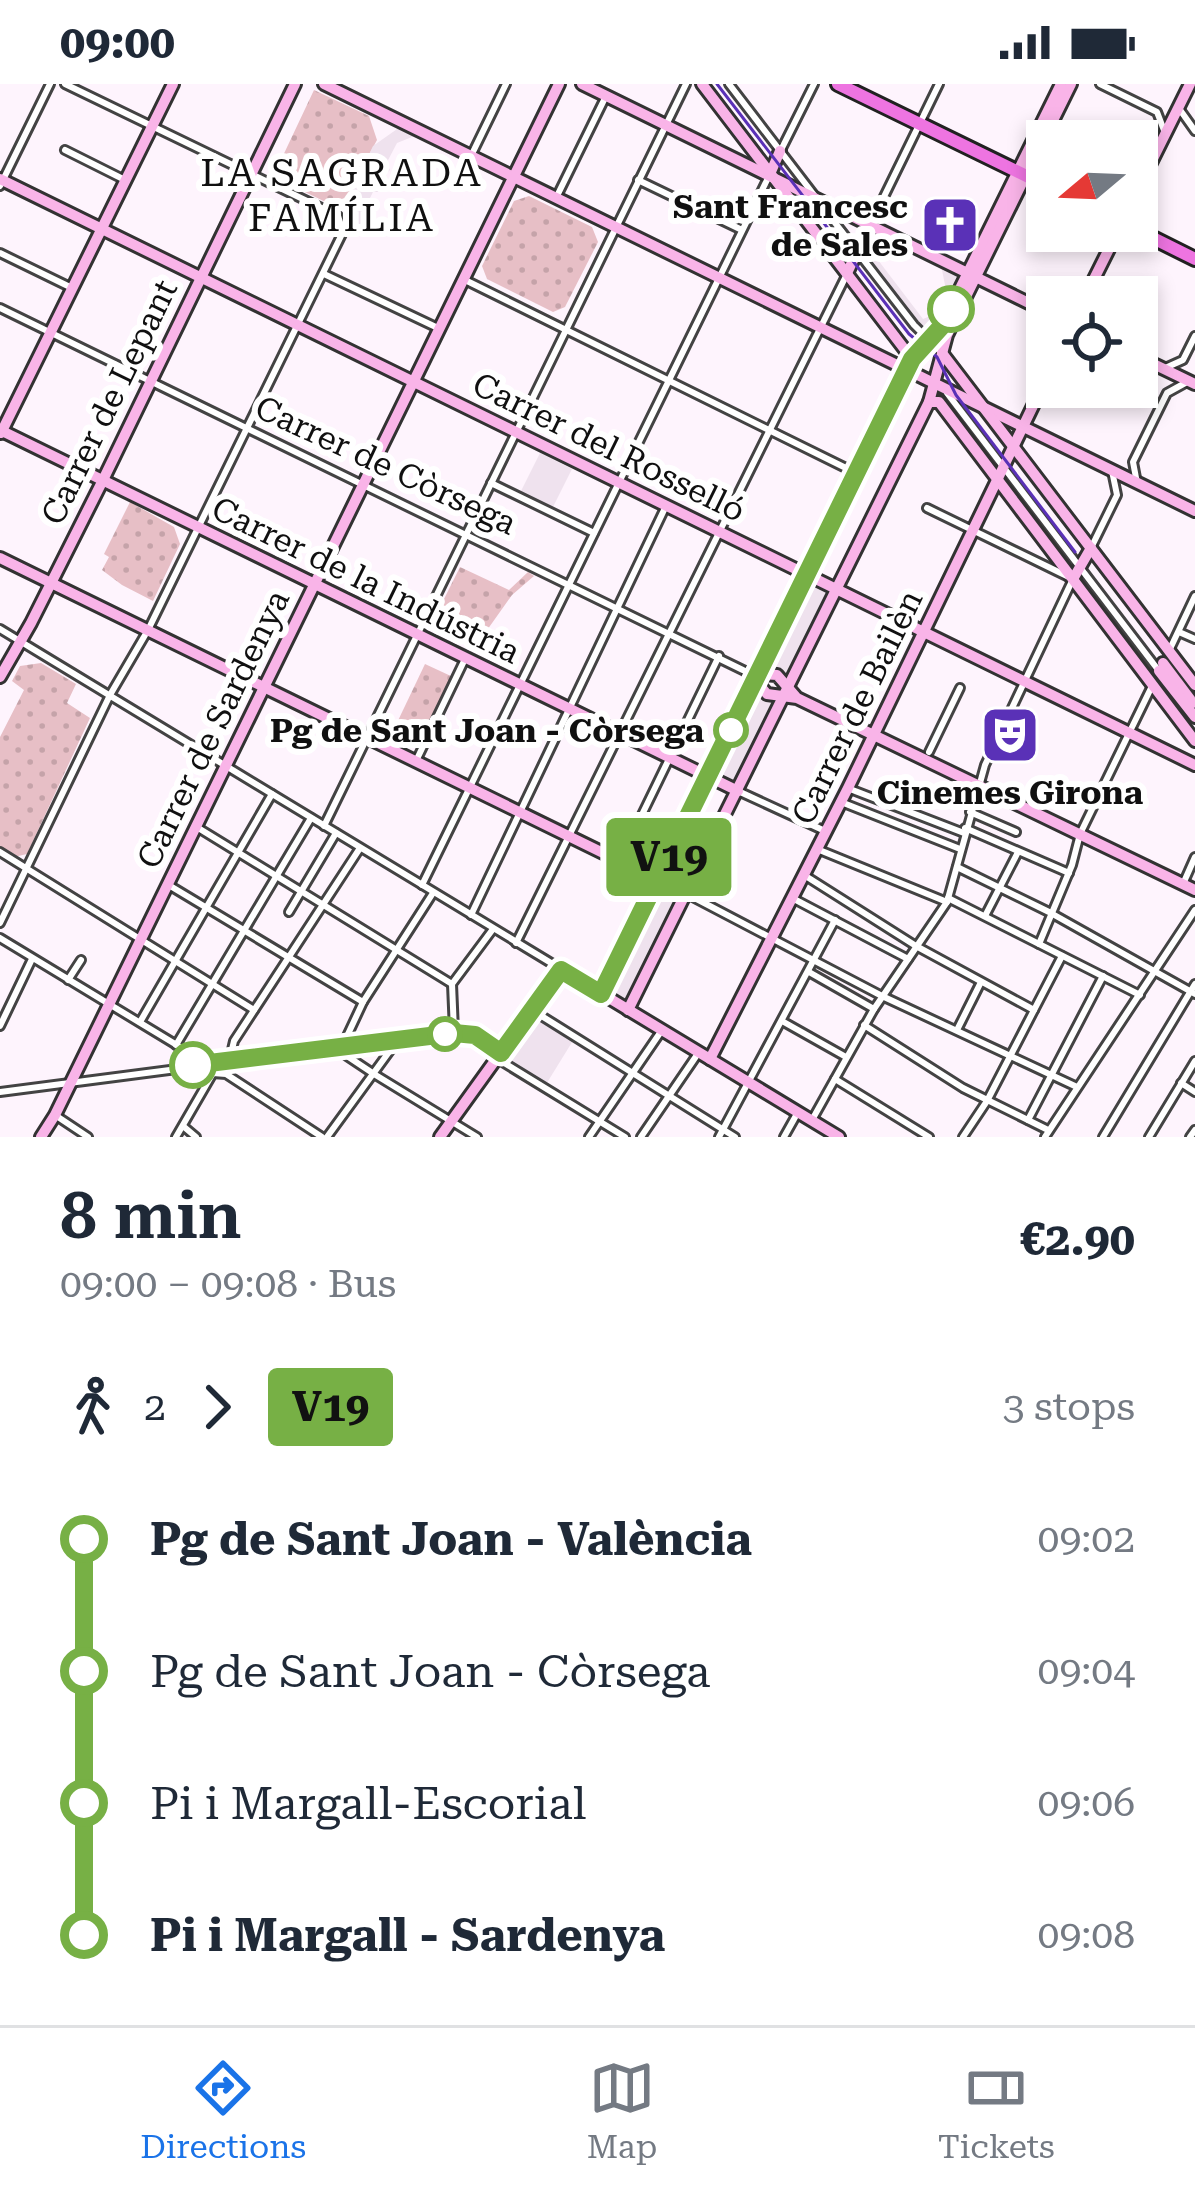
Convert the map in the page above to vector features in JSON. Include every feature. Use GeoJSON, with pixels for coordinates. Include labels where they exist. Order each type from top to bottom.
{"type":"FeatureCollection","features":[{"type":"Feature","properties":{"kind":"main road"},"geometry":{"type":"LineString","coordinates":[[1,432],[173,84]]}},
{"type":"Feature","properties":{"kind":"main road","name":"Carrer de Lepant"},"geometry":{"type":"LineString","coordinates":[[0,676],[103,480],[295,84]]}},
{"type":"Feature","properties":{"kind":"main road"},"geometry":{"type":"LineString","coordinates":[[324,84],[818,327],[910,365],[938,385],[1113,477],[1137,480],[1195,511]]}},
{"type":"Feature","properties":{"kind":"main road","name":"Carrer de Sardenya"},"geometry":{"type":"LineString","coordinates":[[41,1137],[559,84]]}},
{"type":"Feature","properties":{"kind":"main road"},"geometry":{"type":"LineString","coordinates":[[582,84],[1026,302]]}},
{"type":"Feature","properties":{"kind":"main road"},"geometry":{"type":"LineString","coordinates":[[702,84],[847,273],[910,365]]}},
{"type":"Feature","properties":{"kind":"main road"},"geometry":{"type":"LineString","coordinates":[[838,84],[1026,176]]}},
{"type":"Feature","properties":{"kind":"main road"},"geometry":{"type":"LineString","coordinates":[[1022,174],[1061,84]]}},
{"type":"Feature","properties":{"kind":"main road"},"geometry":{"type":"LineString","coordinates":[[601,994],[910,365],[941,327],[972,275],[1071,84]]}},
{"type":"Feature","properties":{"kind":"main road"},"geometry":{"type":"LineString","coordinates":[[1158,149],[1190,84]]}},
{"type":"Feature","properties":{"kind":"main road"},"geometry":{"type":"LineString","coordinates":[[770,174],[780,151]]}},
{"type":"Feature","properties":{"kind":"main road","name":"Carrer del Rosselló"},"geometry":{"type":"LineString","coordinates":[[1,182],[1195,765]]}},
{"type":"Feature","properties":{"kind":"main road"},"geometry":{"type":"LineString","coordinates":[[1158,240],[1195,259]]}},
{"type":"Feature","properties":{"kind":"main road"},"geometry":{"type":"LineString","coordinates":[[847,273],[857,251]]}},
{"type":"Feature","properties":{"kind":"main road"},"geometry":{"type":"LineString","coordinates":[[628,1010],[790,694],[938,385],[942,353],[972,275]]}},
{"type":"Feature","properties":{"kind":"main road"},"geometry":{"type":"LineString","coordinates":[[942,353],[1091,548],[1195,706]]}},
{"type":"Feature","properties":{"kind":"main road"},"geometry":{"type":"LineString","coordinates":[[1158,365],[1188,384]]}},
{"type":"Feature","properties":{"kind":"main road"},"geometry":{"type":"LineString","coordinates":[[929,402],[939,402],[1001,474],[1195,741]]}},
{"type":"Feature","properties":{"kind":"main road","name":"Carrer de Bailèn"},"geometry":{"type":"LineString","coordinates":[[705,1055],[804,875],[1033,408]]}},
{"type":"Feature","properties":{"kind":"main road","name":"Carrer de la Indústria"},"geometry":{"type":"LineString","coordinates":[[1,432],[738,791]]}},
{"type":"Feature","properties":{"kind":"main road"},"geometry":{"type":"LineString","coordinates":[[1076,573],[1091,548]]}},
{"type":"Feature","properties":{"kind":"main road"},"geometry":{"type":"LineString","coordinates":[[0,558],[687,894]]}},
{"type":"Feature","properties":{"kind":"main road"},"geometry":{"type":"LineString","coordinates":[[1164,662],[1195,685]]}},
{"type":"Feature","properties":{"kind":"main road"},"geometry":{"type":"LineString","coordinates":[[1164,662],[1195,717]]}},
{"type":"Feature","properties":{"kind":"main road"},"geometry":{"type":"LineString","coordinates":[[754,676],[777,675],[790,694]]}},
{"type":"Feature","properties":{"kind":"main road"},"geometry":{"type":"LineString","coordinates":[[754,676],[767,694],[790,694],[1189,887]]}},
{"type":"Feature","properties":{"kind":"main road"},"geometry":{"type":"LineString","coordinates":[[440,1137],[561,970],[832,1135]]}},
{"type":"Feature","properties":{"kind":"street"},"geometry":{"type":"LineString","coordinates":[[1,182],[50,84]]}},
{"type":"Feature","properties":{"kind":"street"},"geometry":{"type":"LineString","coordinates":[[0,923],[343,232],[338,216],[65,84]]}},
{"type":"Feature","properties":{"kind":"street"},"geometry":{"type":"LineString","coordinates":[[471,156],[506,84]]}},
{"type":"Feature","properties":{"kind":"street"},"geometry":{"type":"LineString","coordinates":[[324,826],[686,84]]}},
{"type":"Feature","properties":{"kind":"street"},"geometry":{"type":"LineString","coordinates":[[729,84],[927,342],[942,353]]}},
{"type":"Feature","properties":{"kind":"street"},"geometry":{"type":"LineString","coordinates":[[780,151],[814,84]]}},
{"type":"Feature","properties":{"kind":"street"},"geometry":{"type":"LineString","coordinates":[[857,251],[939,84]]}},
{"type":"Feature","properties":{"kind":"street"},"geometry":{"type":"LineString","coordinates":[[1100,84],[1156,112],[1166,133]]}},
{"type":"Feature","properties":{"kind":"street"},"geometry":{"type":"LineString","coordinates":[[556,198],[606,96]]}},
{"type":"Feature","properties":{"kind":"street"},"geometry":{"type":"LineString","coordinates":[[1178,107],[1195,131]]}},
{"type":"Feature","properties":{"kind":"street"},"geometry":{"type":"LineString","coordinates":[[64,150],[125,180]]}},
{"type":"Feature","properties":{"kind":"street"},"geometry":{"type":"LineString","coordinates":[[422,886],[770,174]]}},
{"type":"Feature","properties":{"kind":"street"},"geometry":{"type":"LineString","coordinates":[[638,180],[742,230]]}},
{"type":"Feature","properties":{"kind":"street"},"geometry":{"type":"LineString","coordinates":[[0,253],[72,288]]}},
{"type":"Feature","properties":{"kind":"street"},"geometry":{"type":"LineString","coordinates":[[516,943],[847,273]]}},
{"type":"Feature","properties":{"kind":"street"},"geometry":{"type":"LineString","coordinates":[[323,274],[440,329]]}},
{"type":"Feature","properties":{"kind":"street"},"geometry":{"type":"LineString","coordinates":[[465,280],[857,473]]}},
{"type":"Feature","properties":{"kind":"street","name":"Carrer de Còrsega"},"geometry":{"type":"LineString","coordinates":[[0,308],[754,676]]}},
{"type":"Feature","properties":{"kind":"street"},"geometry":{"type":"LineString","coordinates":[[1164,367],[1183,360],[1195,336]]}},
{"type":"Feature","properties":{"kind":"street"},"geometry":{"type":"LineString","coordinates":[[1137,480],[1133,462],[1167,393],[1188,384]]}},
{"type":"Feature","properties":{"kind":"street"},"geometry":{"type":"LineString","coordinates":[[938,385],[1001,474]]}},
{"type":"Feature","properties":{"kind":"street"},"geometry":{"type":"LineString","coordinates":[[1091,548],[1117,495],[1113,477]]}},
{"type":"Feature","properties":{"kind":"street"},"geometry":{"type":"LineString","coordinates":[[491,482],[595,533]]}},
{"type":"Feature","properties":{"kind":"street"},"geometry":{"type":"LineString","coordinates":[[471,915],[667,505]]}},
{"type":"Feature","properties":{"kind":"street"},"geometry":{"type":"LineString","coordinates":[[927,508],[1076,573],[1164,662]]}},
{"type":"Feature","properties":{"kind":"street"},"geometry":{"type":"LineString","coordinates":[[812,1120],[864,1025],[948,900],[977,785],[1076,573]]}},
{"type":"Feature","properties":{"kind":"street"},"geometry":{"type":"LineString","coordinates":[[1039,944],[1081,834],[1195,596]]}},
{"type":"Feature","properties":{"kind":"street"},"geometry":{"type":"LineString","coordinates":[[0,629],[561,970]]}},
{"type":"Feature","properties":{"kind":"street"},"geometry":{"type":"LineString","coordinates":[[1179,632],[1195,639]]}},
{"type":"Feature","properties":{"kind":"street"},"geometry":{"type":"LineString","coordinates":[[620,860],[719,656]]}},
{"type":"Feature","properties":{"kind":"street"},"geometry":{"type":"LineString","coordinates":[[416,761],[465,659]]}},
{"type":"Feature","properties":{"kind":"street"},"geometry":{"type":"LineString","coordinates":[[929,752],[960,688]]}},
{"type":"Feature","properties":{"kind":"street"},"geometry":{"type":"LineString","coordinates":[[848,788],[1069,873]]}},
{"type":"Feature","properties":{"kind":"street"},"geometry":{"type":"LineString","coordinates":[[738,791],[825,831]]}},
{"type":"Feature","properties":{"kind":"street"},"geometry":{"type":"LineString","coordinates":[[140,1022],[272,794]]}},
{"type":"Feature","properties":{"kind":"street"},"geometry":{"type":"LineString","coordinates":[[841,802],[961,850]]}},
{"type":"Feature","properties":{"kind":"street"},"geometry":{"type":"LineString","coordinates":[[970,811],[1016,832]]}},
{"type":"Feature","properties":{"kind":"street"},"geometry":{"type":"LineString","coordinates":[[176,1045],[311,818]]}},
{"type":"Feature","properties":{"kind":"street"},"geometry":{"type":"LineString","coordinates":[[196,826],[452,984]]}},
{"type":"Feature","properties":{"kind":"street"},"geometry":{"type":"LineString","coordinates":[[289,912],[337,833]]}},
{"type":"Feature","properties":{"kind":"street"},"geometry":{"type":"LineString","coordinates":[[230,1059],[234,1041],[360,848]]}},
{"type":"Feature","properties":{"kind":"street"},"geometry":{"type":"LineString","coordinates":[[817,849],[985,916],[1141,995]]}},
{"type":"Feature","properties":{"kind":"street"},"geometry":{"type":"LineString","coordinates":[[0,852],[254,1010]]}},
{"type":"Feature","properties":{"kind":"street"},"geometry":{"type":"LineString","coordinates":[[985,916],[1018,852]]}},
{"type":"Feature","properties":{"kind":"street"},"geometry":{"type":"LineString","coordinates":[[1189,887],[1195,857]]}},
{"type":"Feature","properties":{"kind":"street"},"geometry":{"type":"LineString","coordinates":[[956,867],[1194,990],[1103,1137]]}},
{"type":"Feature","properties":{"kind":"street"},"geometry":{"type":"LineString","coordinates":[[804,875],[916,946],[1034,1010]]}},
{"type":"Feature","properties":{"kind":"street"},"geometry":{"type":"LineString","coordinates":[[167,884],[363,1002]]}},
{"type":"Feature","properties":{"kind":"street"},"geometry":{"type":"LineString","coordinates":[[343,1048],[363,1002],[434,892]]}},
{"type":"Feature","properties":{"kind":"street"},"geometry":{"type":"LineString","coordinates":[[687,894],[882,996],[1077,1087]]}},
{"type":"Feature","properties":{"kind":"street"},"geometry":{"type":"LineString","coordinates":[[792,898],[908,958]]}},
{"type":"Feature","properties":{"kind":"street"},"geometry":{"type":"LineString","coordinates":[[864,1025],[1047,1134],[1195,910]]}},
{"type":"Feature","properties":{"kind":"street"},"geometry":{"type":"LineString","coordinates":[[721,1133],[835,920]]}},
{"type":"Feature","properties":{"kind":"street"},"geometry":{"type":"LineString","coordinates":[[454,1033],[452,984],[494,929]]}},
{"type":"Feature","properties":{"kind":"street"},"geometry":{"type":"LineString","coordinates":[[0,938],[176,1045],[189,1054],[192,1065]]}},
{"type":"Feature","properties":{"kind":"street"},"geometry":{"type":"LineString","coordinates":[[963,1137],[987,1101],[1062,956]]}},
{"type":"Feature","properties":{"kind":"street"},"geometry":{"type":"LineString","coordinates":[[0,1026],[33,958]]}},
{"type":"Feature","properties":{"kind":"street"},"geometry":{"type":"LineString","coordinates":[[68,980],[81,960]]}},
{"type":"Feature","properties":{"kind":"street"},"geometry":{"type":"LineString","coordinates":[[808,971],[874,1009]]}},
{"type":"Feature","properties":{"kind":"street"},"geometry":{"type":"LineString","coordinates":[[1028,1120],[1103,976]]}},
{"type":"Feature","properties":{"kind":"street"},"geometry":{"type":"LineString","coordinates":[[957,1030],[980,983]]}},
{"type":"Feature","properties":{"kind":"street"},"geometry":{"type":"LineString","coordinates":[[532,1010],[721,1133],[735,1137]]}},
{"type":"Feature","properties":{"kind":"street"},"geometry":{"type":"LineString","coordinates":[[782,1021],[846,1057]]}},
{"type":"Feature","properties":{"kind":"street"},"geometry":{"type":"LineString","coordinates":[[589,1137],[662,1030]]}},
{"type":"Feature","properties":{"kind":"street"},"geometry":{"type":"LineString","coordinates":[[0,1092],[454,1033],[475,1035],[499,1056],[626,1137]]}},
{"type":"Feature","properties":{"kind":"street"},"geometry":{"type":"LineString","coordinates":[[213,1073],[226,1074],[324,1137],[397,1041]]}},
{"type":"Feature","properties":{"kind":"street"},"geometry":{"type":"LineString","coordinates":[[343,1048],[372,1073],[477,1137]]}},
{"type":"Feature","properties":{"kind":"street"},"geometry":{"type":"LineString","coordinates":[[640,1137],[705,1055]]}},
{"type":"Feature","properties":{"kind":"street"},"geometry":{"type":"LineString","coordinates":[[176,1137],[217,1061]]}},
{"type":"Feature","properties":{"kind":"street"},"geometry":{"type":"LineString","coordinates":[[1149,1137],[1195,1061]]}},
{"type":"Feature","properties":{"kind":"street"},"geometry":{"type":"LineString","coordinates":[[833,1077],[929,1137]]}},
{"type":"Feature","properties":{"kind":"street"},"geometry":{"type":"LineString","coordinates":[[1181,1083],[1195,1092]]}},
{"type":"Feature","properties":{"kind":"street"},"geometry":{"type":"LineString","coordinates":[[784,1137],[798,1112]]}},
{"type":"Feature","properties":{"kind":"street"},"geometry":{"type":"LineString","coordinates":[[55,1115],[88,1137]]}},
{"type":"Feature","properties":{"kind":"street"},"geometry":{"type":"LineString","coordinates":[[183,1126],[196,1137]]}},
{"type":"Feature","properties":{"kind":"shaded area"},"geometry":{"type":"Polygon","coordinates":[[[314,90],[369,116],[377,140],[350,190],[349,201],[334,206],[280,180],[280,162],[314,90]]]}},
{"type":"Feature","properties":{"kind":"shaded area"},"geometry":{"type":"Polygon","coordinates":[[[400,127],[417,135],[397,143],[386,164],[390,170],[366,206],[374,226],[371,230],[354,222],[352,190],[373,146],[400,127]]]}},
{"type":"Feature","properties":{"kind":"shaded area"},"geometry":{"type":"Polygon","coordinates":[[[529,196],[592,227],[598,242],[565,307],[553,312],[487,279],[482,266],[514,201],[529,196]]]}},
{"type":"Feature","properties":{"kind":"shaded area"},"geometry":{"type":"Polygon","coordinates":[[[865,243],[923,319],[930,316],[945,285],[941,265],[959,274],[939,327],[928,332],[918,327],[861,252],[865,243]]]}},
{"type":"Feature","properties":{"kind":"shaded area"},"geometry":{"type":"Polygon","coordinates":[[[540,453],[572,469],[552,509],[520,493],[540,453]]]}},
{"type":"Feature","properties":{"kind":"shaded area"},"geometry":{"type":"Polygon","coordinates":[[[130,502],[174,527],[180,544],[153,601],[102,570],[109,557],[104,554],[130,502]]]}},
{"type":"Feature","properties":{"kind":"shaded area"},"geometry":{"type":"Polygon","coordinates":[[[460,567],[509,590],[528,572],[534,576],[512,595],[485,633],[438,611],[460,567]]]}},
{"type":"Feature","properties":{"kind":"shaded area"},"geometry":{"type":"Polygon","coordinates":[[[810,584],[827,593],[824,605],[794,665],[787,675],[778,673],[770,667],[773,655],[810,584]]]}},
{"type":"Feature","properties":{"kind":"shaded area"},"geometry":{"type":"Polygon","coordinates":[[[41,663],[76,684],[67,703],[90,718],[27,854],[14,857],[0,848],[0,737],[24,690],[12,681],[20,666],[41,663]]]}},
{"type":"Feature","properties":{"kind":"shaded area"},"geometry":{"type":"Polygon","coordinates":[[[425,664],[453,677],[422,743],[394,729],[425,664]]]}},
{"type":"Feature","properties":{"kind":"shaded area"},"geometry":{"type":"Polygon","coordinates":[[[757,694],[774,703],[772,712],[742,772],[734,782],[729,781],[718,773],[721,761],[757,694]]]}},
{"type":"Feature","properties":{"kind":"shaded area"},"geometry":{"type":"Polygon","coordinates":[[[661,887],[679,896],[627,1001],[617,999],[610,993],[614,979],[661,887]]]}},
{"type":"Feature","properties":{"kind":"shaded area"},"geometry":{"type":"Polygon","coordinates":[[[534,1016],[574,1039],[545,1086],[504,1059],[534,1016]]]}},
{"type":"Feature","properties":{"kind":"tram line"},"geometry":{"type":"LineString","coordinates":[[717,84],[909,334],[937,357],[956,395],[1075,552]]}},
{"type":"Feature","properties":{"kind":"bus line","name":"V19"},"geometry":{"type":"LineString","coordinates":[[193,1065],[454,1033],[475,1035],[501,1053],[561,970],[601,994],[912,359],[951,309]]}},
{"type":"Feature","properties":{"kind":"place","name":"Sant Francesc de Sales"},"geometry":{"type":"Point","coordinates":[950,225]}},
{"type":"Feature","properties":{"kind":"place","name":"Pg de Sant Joan - Còrsega"},"geometry":{"type":"Point","coordinates":[731,730]}},
{"type":"Feature","properties":{"kind":"place","name":"Cinemes Girona"},"geometry":{"type":"Point","coordinates":[1010,735]}},
{"type":"Feature","properties":{"kind":"district","name":"LA SAGRADA FAMÍLIA"},"geometry":{"type":"Point","coordinates":[342,196]}}]}
